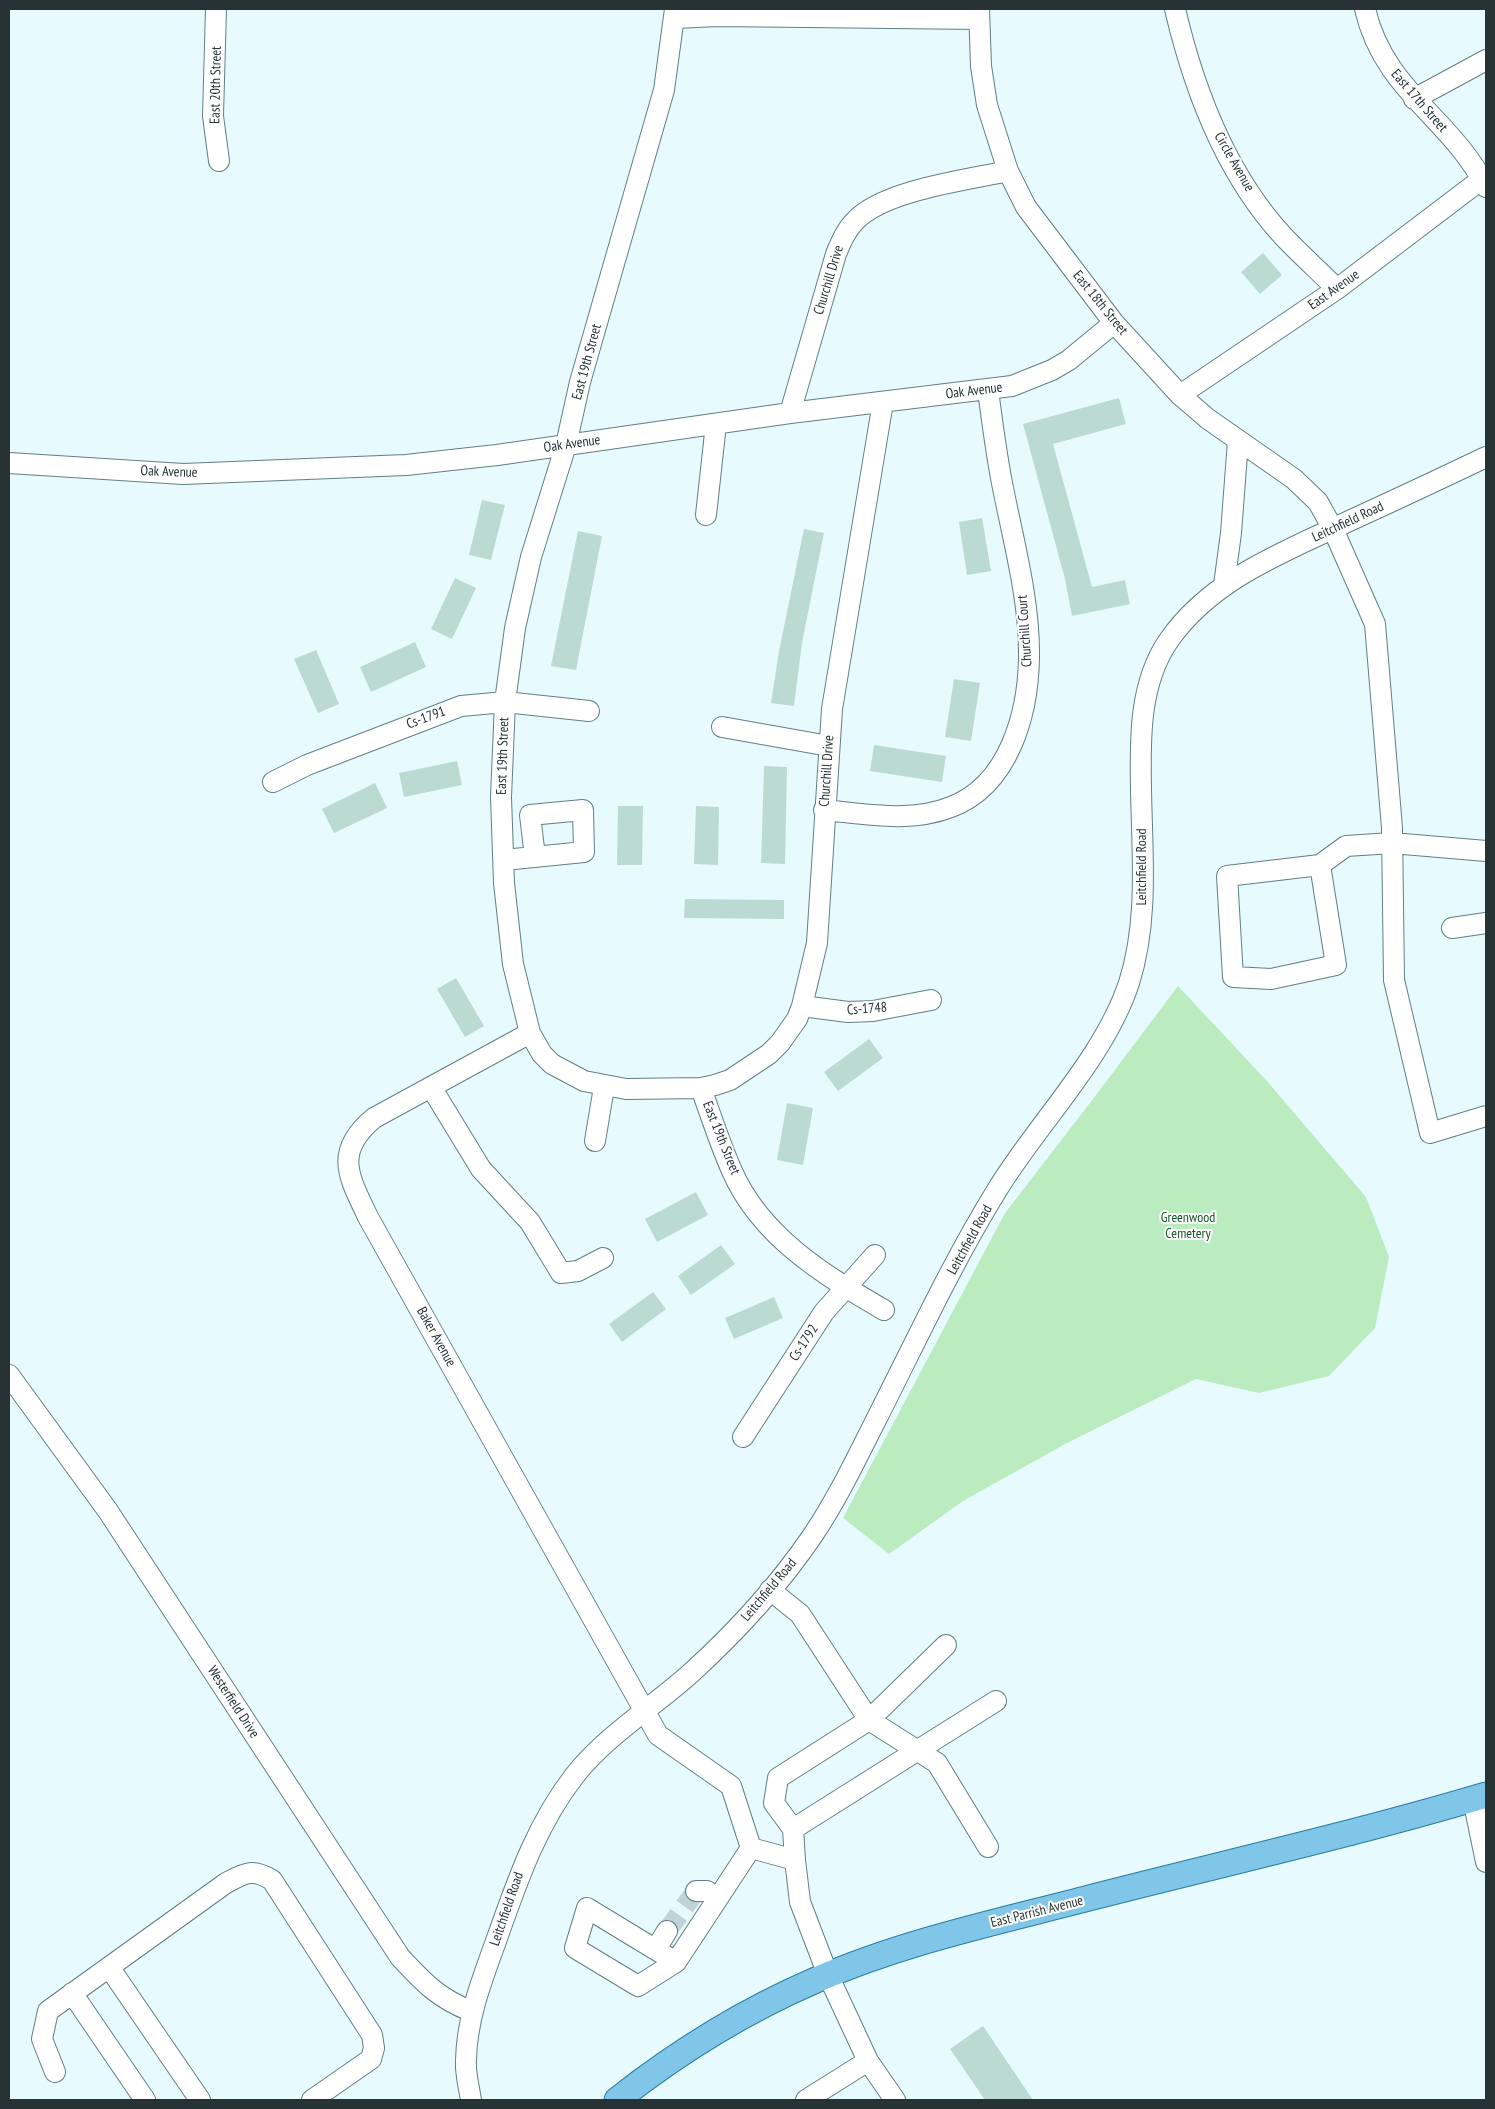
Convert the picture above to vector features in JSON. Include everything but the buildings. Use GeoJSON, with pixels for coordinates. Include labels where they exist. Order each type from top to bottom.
{"type":"FeatureCollection","features":[{"type":"Feature","properties":{"kind":"main road","name":"East Parrish Avenue"},"geometry":{"type":"LineString","coordinates":[[617,2100],[674,2058],[731,2022],[773,1999],[828,1975],[911,1945],[1480,1797]]}},
{"type":"Feature","properties":{"kind":"street","name":"East 20th Street"},"geometry":{"type":"LineString","coordinates":[[216,9],[213,116],[219,161]]}},
{"type":"Feature","properties":{"kind":"street","name":"Circle Avenue"},"geometry":{"type":"LineString","coordinates":[[1175,9],[1186,58],[1204,107],[1239,176],[1282,235],[1337,289]]}},
{"type":"Feature","properties":{"kind":"street","name":"East 17th Street"},"geometry":{"type":"LineString","coordinates":[[1365,9],[1370,29],[1381,54],[1396,78],[1455,141],[1484,183]]}},
{"type":"Feature","properties":{"kind":"street"},"geometry":{"type":"LineString","coordinates":[[675,14],[718,16],[979,14]]}},
{"type":"Feature","properties":{"kind":"street","name":"East 19th Street"},"geometry":{"type":"LineString","coordinates":[[675,14],[664,90],[580,382],[566,445],[530,557],[516,628],[506,702],[501,797],[504,860],[513,964],[530,1033],[542,1054],[552,1064],[584,1081],[604,1087],[626,1089],[701,1088],[733,1172],[757,1212],[802,1259],[884,1310]]}},
{"type":"Feature","properties":{"kind":"street","name":"East 18th Street"},"geometry":{"type":"LineString","coordinates":[[979,14],[981,66],[987,105],[1008,172],[1026,207],[1114,323],[1180,395],[1208,419],[1294,479],[1318,502],[1333,529],[1375,624],[1392,843],[1394,980],[1430,1133],[1486,1116]]}},
{"type":"Feature","properties":{"kind":"street"},"geometry":{"type":"LineString","coordinates":[[1414,99],[1486,60]]}},
{"type":"Feature","properties":{"kind":"street","name":"Churchill Drive"},"geometry":{"type":"LineString","coordinates":[[790,413],[836,254],[844,236],[855,221],[870,209],[888,200],[953,182],[1008,172]]}},
{"type":"Feature","properties":{"kind":"street","name":"East Avenue"},"geometry":{"type":"LineString","coordinates":[[1180,395],[1337,289],[1484,183]]}},
{"type":"Feature","properties":{"kind":"street","name":"Oak Avenue"},"geometry":{"type":"LineString","coordinates":[[9,462],[183,474],[406,466],[497,456],[790,413],[1012,386],[1052,370],[1069,360],[1114,323]]}},
{"type":"Feature","properties":{"kind":"street","name":"Churchill Court"},"geometry":{"type":"LineString","coordinates":[[824,810],[903,817],[953,807],[984,786],[997,772],[1007,755],[1015,734],[1028,675],[1028,634],[1022,590],[1000,474],[988,390]]}},
{"type":"Feature","properties":{"kind":"street","name":"Churchill Drive"},"geometry":{"type":"LineString","coordinates":[[701,1088],[730,1080],[770,1054],[789,1032],[802,1006],[817,943],[824,810],[832,709],[883,402]]}},
{"type":"Feature","properties":{"kind":"street"},"geometry":{"type":"LineString","coordinates":[[706,515],[716,424]]}},
{"type":"Feature","properties":{"kind":"street"},"geometry":{"type":"LineString","coordinates":[[1224,585],[1231,532],[1238,441]]}},
{"type":"Feature","properties":{"kind":"street","name":"Leitchfield Road"},"geometry":{"type":"LineString","coordinates":[[471,2100],[465,2063],[471,2012],[525,1858],[539,1830],[572,1778],[592,1756],[697,1667],[743,1621],[770,1590],[813,1534],[847,1478],[927,1318],[998,1190],[1079,1074],[1113,1019],[1126,990],[1136,959],[1141,926],[1143,891],[1140,747],[1143,711],[1151,677],[1164,647],[1183,621],[1224,585],[1268,558],[1486,457]]}},
{"type":"Feature","properties":{"kind":"street","name":"Cs-1791"},"geometry":{"type":"LineString","coordinates":[[274,782],[307,765],[461,706],[506,702],[589,711]]}},
{"type":"Feature","properties":{"kind":"street"},"geometry":{"type":"LineString","coordinates":[[722,727],[829,746]]}},
{"type":"Feature","properties":{"kind":"street"},"geometry":{"type":"LineString","coordinates":[[1320,864],[1336,965],[1271,980],[1233,977],[1227,876],[1320,864],[1346,846],[1392,843],[1486,850]]}},
{"type":"Feature","properties":{"kind":"street"},"geometry":{"type":"LineString","coordinates":[[504,860],[535,857]]}},
{"type":"Feature","properties":{"kind":"street"},"geometry":{"type":"LineString","coordinates":[[1452,928],[1486,924]]}},
{"type":"Feature","properties":{"kind":"street","name":"Cs-1748"},"geometry":{"type":"LineString","coordinates":[[802,1006],[856,1012],[931,1000]]}},
{"type":"Feature","properties":{"kind":"street","name":"Baker Avenue"},"geometry":{"type":"LineString","coordinates":[[530,1033],[374,1118],[360,1129],[352,1142],[348,1158],[349,1176],[368,1218],[658,1735],[731,1786],[751,1848]]}},
{"type":"Feature","properties":{"kind":"street"},"geometry":{"type":"LineString","coordinates":[[431,1087],[481,1169],[530,1222],[561,1273],[578,1271],[603,1258]]}},
{"type":"Feature","properties":{"kind":"street"},"geometry":{"type":"LineString","coordinates":[[595,1141],[604,1087]]}},
{"type":"Feature","properties":{"kind":"street","name":"Cs-1792"},"geometry":{"type":"LineString","coordinates":[[743,1437],[824,1312],[875,1254]]}},
{"type":"Feature","properties":{"kind":"street","name":"Westerfield Drive"},"geometry":{"type":"LineString","coordinates":[[9,1375],[108,1511],[400,1957],[430,1990],[471,2012]]}},
{"type":"Feature","properties":{"kind":"street"},"geometry":{"type":"LineString","coordinates":[[770,1590],[800,1614],[869,1720],[937,1763],[988,1846]]}},
{"type":"Feature","properties":{"kind":"street"},"geometry":{"type":"LineString","coordinates":[[895,2100],[868,2061],[828,1975],[800,1902],[792,1829],[774,1803],[778,1778],[869,1720],[946,1645]]}},
{"type":"Feature","properties":{"kind":"street"},"geometry":{"type":"LineString","coordinates":[[792,1829],[920,1751],[996,1701]]}},
{"type":"Feature","properties":{"kind":"street"},"geometry":{"type":"LineString","coordinates":[[1480,1797],[1486,1862]]}},
{"type":"Feature","properties":{"kind":"street"},"geometry":{"type":"LineString","coordinates":[[676,1962],[587,1908],[575,1948],[638,1986],[676,1962],[751,1848],[795,1860]]}},
{"type":"Feature","properties":{"kind":"street"},"geometry":{"type":"LineString","coordinates":[[54,2072],[42,2039],[44,2021],[48,2011],[239,1876],[246,1873],[260,1873],[272,1880],[372,2035],[374,2048],[371,2059],[312,2100]]}},
{"type":"Feature","properties":{"kind":"street"},"geometry":{"type":"LineString","coordinates":[[696,1891],[707,1891],[718,1898]]}},
{"type":"Feature","properties":{"kind":"street"},"geometry":{"type":"LineString","coordinates":[[656,1949],[667,1931]]}},
{"type":"Feature","properties":{"kind":"street"},"geometry":{"type":"LineString","coordinates":[[110,1967],[200,2100]]}},
{"type":"Feature","properties":{"kind":"street"},"geometry":{"type":"LineString","coordinates":[[72,1993],[145,2100]]}},
{"type":"Feature","properties":{"kind":"street"},"geometry":{"type":"LineString","coordinates":[[806,2100],[868,2061]]}},
{"type":"Feature","properties":{"kind":"green space","name":"Greenwood Cemetery"},"geometry":{"type":"Polygon","coordinates":[[[1178,986],[1266,1080],[1366,1197],[1389,1257],[1375,1328],[1329,1376],[1259,1393],[1196,1379],[1067,1443],[963,1501],[889,1554],[843,1518],[1005,1213],[1178,986]]]}},
{"type":"Feature","properties":{"kind":"tunnel"},"geometry":{"type":"LineString","coordinates":[[667,1931],[696,1891]]}}]}
